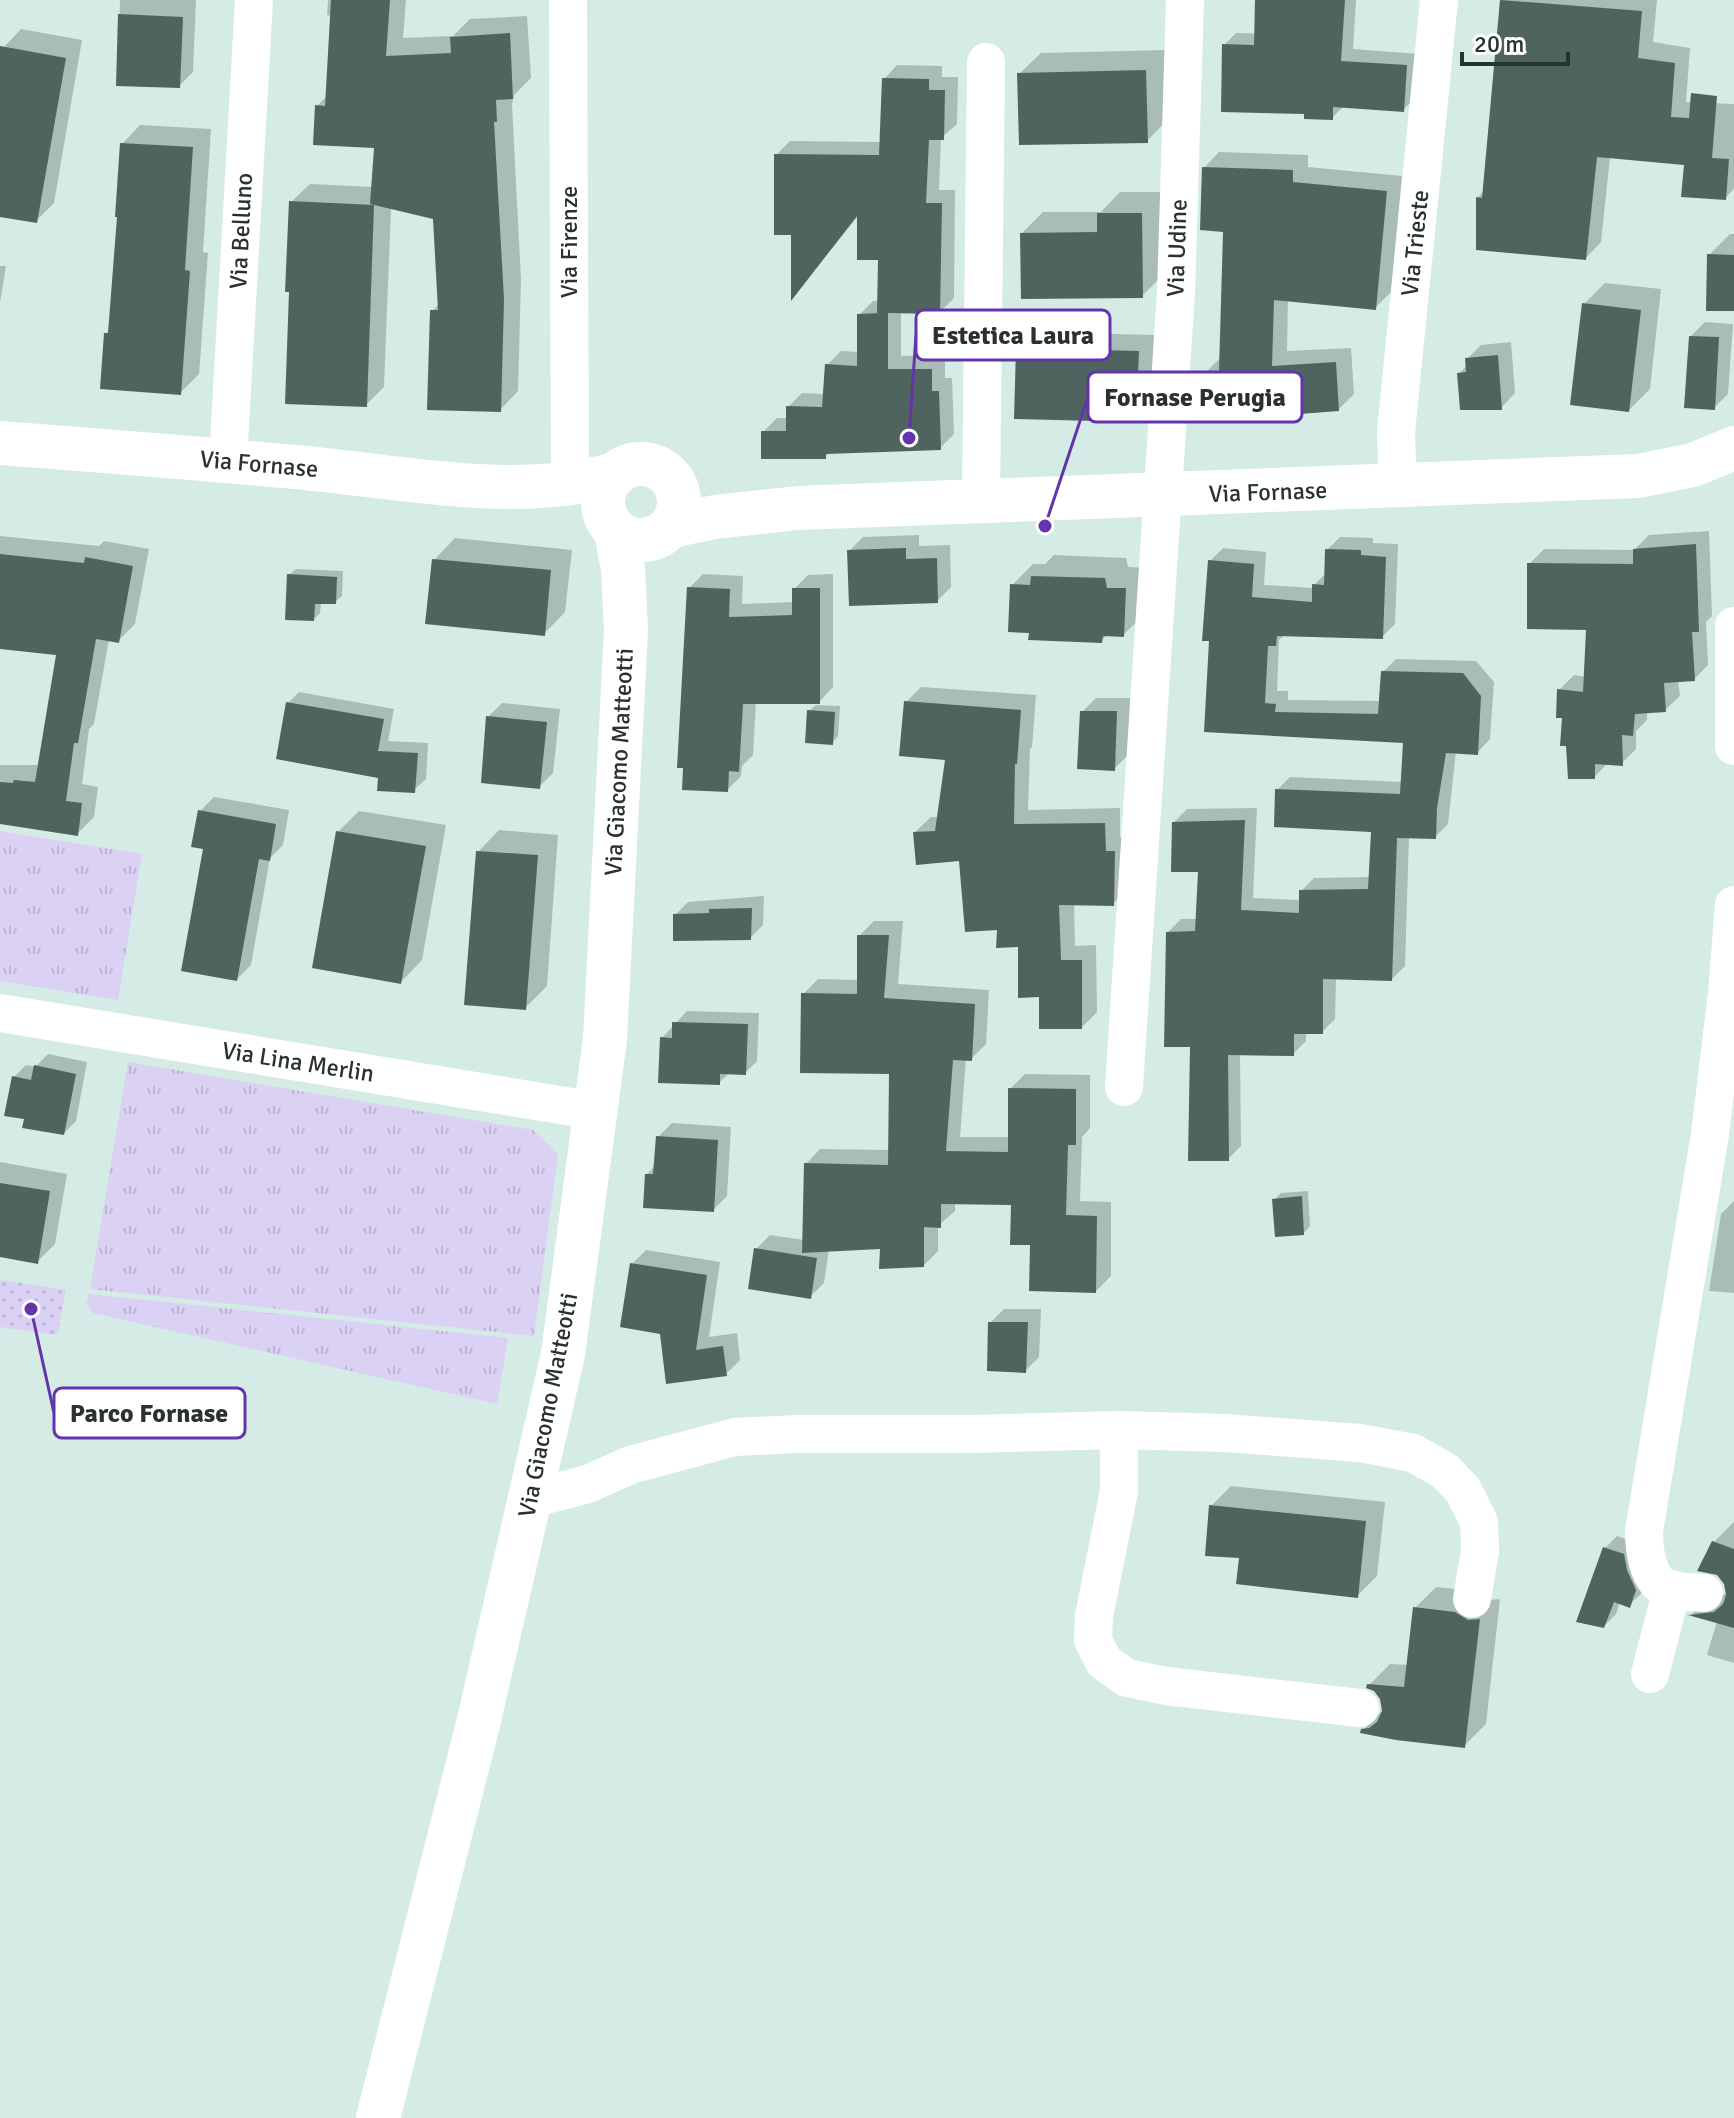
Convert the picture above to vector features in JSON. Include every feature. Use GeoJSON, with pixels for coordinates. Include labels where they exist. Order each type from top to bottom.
{"type":"FeatureCollection","features":[{"type":"Feature","properties":{"kind":"street","name":"Via Belluno"},"geometry":{"type":"LineString","coordinates":[[228,461],[254,0]]}},
{"type":"Feature","properties":{"kind":"street","name":"Via Firenze"},"geometry":{"type":"LineString","coordinates":[[568,0],[570,485]]}},
{"type":"Feature","properties":{"kind":"street","name":"Via Udine"},"geometry":{"type":"LineString","coordinates":[[1124,1087],[1176,292],[1185,0]]}},
{"type":"Feature","properties":{"kind":"street","name":"Via Trieste"},"geometry":{"type":"LineString","coordinates":[[1398,487],[1396,432],[1439,0]]}},
{"type":"Feature","properties":{"kind":"street"},"geometry":{"type":"LineString","coordinates":[[981,501],[986,62]]}},
{"type":"Feature","properties":{"kind":"street","name":"Via Fornase"},"geometry":{"type":"LineString","coordinates":[[0,443],[518,489],[570,485],[616,474],[627,467],[652,465],[673,480],[698,488],[798,508]]}},
{"type":"Feature","properties":{"kind":"street","name":"Via Fornase"},"geometry":{"type":"LineString","coordinates":[[518,489],[586,510],[627,537],[640,540],[715,517],[798,508],[1638,476],[1693,465],[1734,448]]}},
{"type":"Feature","properties":{"kind":"street"},"geometry":{"type":"LineString","coordinates":[[612,526],[604,509],[603,497],[616,474]]}},
{"type":"Feature","properties":{"kind":"street"},"geometry":{"type":"LineString","coordinates":[[666,530],[680,505],[673,480]]}},
{"type":"Feature","properties":{"kind":"street","name":"Via Giacomo Matteotti"},"geometry":{"type":"LineString","coordinates":[[378,2118],[479,1720],[563,1354],[605,1039],[626,630],[623,569],[612,526]]}},
{"type":"Feature","properties":{"kind":"street","name":"Via Giacomo Matteotti"},"geometry":{"type":"LineString","coordinates":[[626,630],[647,557],[666,530]]}},
{"type":"Feature","properties":{"kind":"street"},"geometry":{"type":"LineString","coordinates":[[1734,626],[1734,746]]}},
{"type":"Feature","properties":{"kind":"street"},"geometry":{"type":"LineString","coordinates":[[1650,1674],[1688,1591],[1658,1582],[1648,1564],[1644,1531],[1710,1134],[1734,905]]}},
{"type":"Feature","properties":{"kind":"street","name":"Via Lina Merlin"},"geometry":{"type":"LineString","coordinates":[[0,1013],[521,1099],[597,1108]]}},
{"type":"Feature","properties":{"kind":"street"},"geometry":{"type":"LineString","coordinates":[[530,1499],[588,1484],[643,1461],[735,1437],[1119,1430],[1225,1433],[1360,1443],[1413,1453],[1445,1471],[1463,1490],[1479,1522],[1480,1551],[1472,1599]]}},
{"type":"Feature","properties":{"kind":"street"},"geometry":{"type":"LineString","coordinates":[[1119,1430],[1119,1491],[1094,1616],[1093,1640],[1104,1662],[1127,1678],[1166,1686],[1360,1708]]}},
{"type":"Feature","properties":{"kind":"green space"},"geometry":{"type":"Polygon","coordinates":[[[0,831],[142,854],[118,1000],[0,981],[0,831]]]}},
{"type":"Feature","properties":{"kind":"green space"},"geometry":{"type":"Polygon","coordinates":[[[128,1062],[533,1130],[558,1154],[534,1336],[90,1289],[128,1062]]]}},
{"type":"Feature","properties":{"kind":"green space"},"geometry":{"type":"Polygon","coordinates":[[[0,1280],[66,1290],[57,1335],[0,1327],[0,1280]]]}},
{"type":"Feature","properties":{"kind":"green space"},"geometry":{"type":"Polygon","coordinates":[[[89,1294],[508,1338],[497,1404],[93,1313],[86,1303],[89,1294]]]}},
{"type":"Feature","properties":{"kind":"building"},"geometry":{"type":"Polygon","coordinates":[[[331,0],[390,0],[386,56],[451,53],[450,37],[510,33],[513,99],[496,100],[497,122],[494,122],[504,299],[501,412],[427,410],[430,310],[438,310],[433,219],[370,204],[374,148],[313,145],[315,105],[325,106],[331,0]]]}},
{"type":"Feature","properties":{"kind":"building"},"geometry":{"type":"Polygon","coordinates":[[[1255,0],[1345,0],[1341,61],[1407,65],[1404,112],[1333,107],[1333,120],[1304,119],[1304,114],[1221,112],[1222,44],[1254,45],[1255,0]]]}},
{"type":"Feature","properties":{"kind":"building"},"geometry":{"type":"Polygon","coordinates":[[[1500,0],[1642,11],[1638,58],[1675,63],[1671,117],[1689,118],[1691,93],[1717,96],[1712,158],[1729,159],[1726,200],[1681,197],[1684,165],[1597,157],[1586,260],[1476,250],[1476,197],[1482,198],[1500,0]]]}},
{"type":"Feature","properties":{"kind":"building"},"geometry":{"type":"Polygon","coordinates":[[[118,14],[183,17],[180,88],[116,86],[118,14]]]}},
{"type":"Feature","properties":{"kind":"building"},"geometry":{"type":"Polygon","coordinates":[[[0,46],[66,58],[37,223],[0,217],[0,46]]]}},
{"type":"Feature","properties":{"kind":"building"},"geometry":{"type":"Polygon","coordinates":[[[1146,70],[1148,143],[1019,145],[1017,73],[1146,70]]]}},
{"type":"Feature","properties":{"kind":"building"},"geometry":{"type":"Polygon","coordinates":[[[882,78],[929,79],[929,90],[945,90],[944,140],[929,140],[926,203],[942,203],[940,314],[888,313],[888,369],[932,369],[932,391],[939,391],[941,450],[826,454],[826,459],[761,459],[761,431],[786,431],[786,406],[822,407],[825,364],[857,366],[857,314],[883,313],[877,313],[878,260],[857,260],[857,216],[791,301],[791,235],[774,235],[774,154],[879,155],[882,78]]]}},
{"type":"Feature","properties":{"kind":"building"},"geometry":{"type":"Polygon","coordinates":[[[120,143],[193,147],[185,270],[190,271],[181,395],[100,389],[104,333],[108,333],[120,143]]]}},
{"type":"Feature","properties":{"kind":"building"},"geometry":{"type":"Polygon","coordinates":[[[1202,167],[1293,170],[1293,182],[1387,191],[1376,310],[1274,300],[1272,366],[1336,362],[1339,411],[1207,421],[1204,372],[1219,371],[1223,232],[1200,230],[1202,167]]]}},
{"type":"Feature","properties":{"kind":"building"},"geometry":{"type":"Polygon","coordinates":[[[289,201],[374,205],[367,407],[285,404],[289,201]]]}},
{"type":"Feature","properties":{"kind":"building"},"geometry":{"type":"Polygon","coordinates":[[[1097,213],[1142,213],[1143,298],[1021,299],[1020,233],[1097,232],[1097,213]]]}},
{"type":"Feature","properties":{"kind":"building"},"geometry":{"type":"Polygon","coordinates":[[[1707,254],[1734,255],[1734,311],[1706,311],[1707,254]]]}},
{"type":"Feature","properties":{"kind":"building"},"geometry":{"type":"Polygon","coordinates":[[[1582,303],[1641,310],[1629,412],[1570,405],[1582,303]]]}},
{"type":"Feature","properties":{"kind":"building"},"geometry":{"type":"Polygon","coordinates":[[[1689,336],[1719,337],[1715,410],[1684,408],[1689,336]]]}},
{"type":"Feature","properties":{"kind":"building"},"geometry":{"type":"Polygon","coordinates":[[[1016,348],[1139,351],[1136,422],[1014,419],[1016,348]]]}},
{"type":"Feature","properties":{"kind":"building"},"geometry":{"type":"Polygon","coordinates":[[[1498,355],[1502,410],[1460,410],[1457,373],[1466,372],[1465,358],[1498,355]]]}},
{"type":"Feature","properties":{"kind":"building"},"geometry":{"type":"Polygon","coordinates":[[[1696,544],[1699,632],[1692,632],[1695,681],[1664,683],[1666,712],[1635,714],[1633,736],[1622,735],[1623,766],[1595,764],[1595,779],[1568,779],[1566,746],[1560,746],[1562,718],[1556,718],[1557,689],[1583,692],[1586,630],[1527,629],[1527,563],[1633,564],[1633,549],[1696,544]]]}},
{"type":"Feature","properties":{"kind":"building"},"geometry":{"type":"Polygon","coordinates":[[[906,548],[906,559],[937,558],[938,603],[849,606],[847,550],[906,548]]]}},
{"type":"Feature","properties":{"kind":"building"},"geometry":{"type":"Polygon","coordinates":[[[1325,549],[1361,550],[1361,555],[1386,557],[1383,639],[1277,636],[1276,646],[1268,646],[1265,703],[1276,704],[1275,712],[1378,714],[1381,671],[1463,673],[1481,696],[1478,755],[1446,753],[1437,808],[1436,839],[1397,838],[1392,981],[1323,979],[1323,1034],[1294,1034],[1294,1056],[1228,1055],[1229,1161],[1188,1161],[1190,1047],[1164,1047],[1166,932],[1195,931],[1198,872],[1171,872],[1172,822],[1245,820],[1241,910],[1299,913],[1299,890],[1368,889],[1371,832],[1274,827],[1275,789],[1400,794],[1403,743],[1204,732],[1209,641],[1202,641],[1208,560],[1254,564],[1252,597],[1312,602],[1312,584],[1324,585],[1325,549]]]}},
{"type":"Feature","properties":{"kind":"building"},"geometry":{"type":"Polygon","coordinates":[[[0,554],[84,563],[85,557],[133,566],[119,643],[96,639],[78,743],[74,743],[66,801],[82,803],[78,836],[0,824],[0,782],[35,782],[56,655],[0,649],[0,554]]]}},
{"type":"Feature","properties":{"kind":"building"},"geometry":{"type":"Polygon","coordinates":[[[432,559],[551,570],[545,636],[425,624],[432,559]]]}},
{"type":"Feature","properties":{"kind":"building"},"geometry":{"type":"Polygon","coordinates":[[[287,574],[337,577],[336,604],[315,604],[314,621],[285,620],[287,574]]]}},
{"type":"Feature","properties":{"kind":"building"},"geometry":{"type":"Polygon","coordinates":[[[1031,576],[1105,578],[1107,588],[1126,588],[1124,637],[1103,636],[1102,643],[1028,640],[1029,633],[1008,632],[1010,584],[1030,585],[1031,576]]]}},
{"type":"Feature","properties":{"kind":"building"},"geometry":{"type":"Polygon","coordinates":[[[687,587],[730,589],[729,617],[792,615],[792,588],[820,588],[820,704],[743,704],[739,772],[729,771],[728,792],[682,790],[683,768],[677,768],[687,587]]]}},
{"type":"Feature","properties":{"kind":"building"},"geometry":{"type":"Polygon","coordinates":[[[904,701],[1021,710],[1015,764],[1014,824],[1105,823],[1106,851],[1115,851],[1114,906],[1059,905],[1061,960],[1082,960],[1082,1029],[1039,1029],[1039,997],[1018,998],[1018,947],[996,948],[997,930],[965,932],[959,861],[916,865],[913,832],[935,831],[945,760],[899,756],[904,701]]]}},
{"type":"Feature","properties":{"kind":"building"},"geometry":{"type":"Polygon","coordinates":[[[286,702],[384,719],[378,751],[418,753],[415,793],[377,791],[378,778],[276,759],[286,702]]]}},
{"type":"Feature","properties":{"kind":"building"},"geometry":{"type":"Polygon","coordinates":[[[807,710],[835,712],[833,745],[805,743],[807,710]]]}},
{"type":"Feature","properties":{"kind":"building"},"geometry":{"type":"Polygon","coordinates":[[[1080,711],[1117,711],[1115,771],[1077,769],[1080,711]]]}},
{"type":"Feature","properties":{"kind":"building"},"geometry":{"type":"Polygon","coordinates":[[[486,716],[547,722],[540,789],[481,783],[486,716]]]}},
{"type":"Feature","properties":{"kind":"building"},"geometry":{"type":"Polygon","coordinates":[[[198,810],[276,824],[270,861],[259,859],[237,981],[181,971],[203,849],[191,847],[198,810]]]}},
{"type":"Feature","properties":{"kind":"building"},"geometry":{"type":"Polygon","coordinates":[[[336,831],[426,846],[401,984],[312,968],[336,831]]]}},
{"type":"Feature","properties":{"kind":"building"},"geometry":{"type":"Polygon","coordinates":[[[476,851],[538,855],[526,1010],[464,1005],[476,851]]]}},
{"type":"Feature","properties":{"kind":"building"},"geometry":{"type":"Polygon","coordinates":[[[752,908],[751,940],[673,941],[673,914],[752,908]]]}},
{"type":"Feature","properties":{"kind":"building"},"geometry":{"type":"Polygon","coordinates":[[[857,935],[889,935],[884,998],[975,1004],[972,1061],[953,1060],[946,1151],[1008,1152],[1008,1088],[1076,1089],[1076,1145],[1068,1145],[1066,1215],[1097,1216],[1096,1293],[1029,1291],[1030,1245],[1010,1245],[1011,1205],[941,1204],[941,1228],[924,1227],[924,1267],[879,1269],[880,1249],[802,1253],[804,1163],[888,1165],[889,1074],[800,1073],[801,993],[857,994],[857,935]]]}},
{"type":"Feature","properties":{"kind":"building"},"geometry":{"type":"Polygon","coordinates":[[[672,1022],[748,1024],[746,1075],[720,1074],[720,1085],[658,1083],[660,1037],[672,1038],[672,1022]]]}},
{"type":"Feature","properties":{"kind":"building"},"geometry":{"type":"Polygon","coordinates":[[[34,1065],[76,1074],[64,1135],[22,1128],[24,1119],[4,1116],[12,1076],[31,1080],[34,1065]]]}},
{"type":"Feature","properties":{"kind":"building"},"geometry":{"type":"Polygon","coordinates":[[[656,1136],[718,1140],[714,1212],[643,1208],[645,1174],[653,1174],[656,1136]]]}},
{"type":"Feature","properties":{"kind":"building"},"geometry":{"type":"Polygon","coordinates":[[[0,1183],[50,1191],[38,1264],[0,1257],[0,1183]]]}},
{"type":"Feature","properties":{"kind":"building"},"geometry":{"type":"Polygon","coordinates":[[[1302,1196],[1304,1235],[1275,1237],[1272,1199],[1302,1196]]]}},
{"type":"Feature","properties":{"kind":"building"},"geometry":{"type":"Polygon","coordinates":[[[754,1248],[817,1258],[811,1299],[748,1289],[754,1248]]]}},
{"type":"Feature","properties":{"kind":"building"},"geometry":{"type":"Polygon","coordinates":[[[630,1263],[707,1275],[696,1350],[723,1346],[727,1376],[666,1384],[660,1334],[620,1327],[630,1263]]]}},
{"type":"Feature","properties":{"kind":"building"},"geometry":{"type":"Polygon","coordinates":[[[988,1322],[1028,1322],[1026,1373],[987,1371],[988,1322]]]}},
{"type":"Feature","properties":{"kind":"building"},"geometry":{"type":"Polygon","coordinates":[[[1209,1505],[1366,1521],[1358,1598],[1236,1584],[1239,1558],[1205,1556],[1209,1505]]]}},
{"type":"Feature","properties":{"kind":"building"},"geometry":{"type":"Polygon","coordinates":[[[1712,1541],[1734,1549],[1734,1628],[1688,1615],[1714,1612],[1723,1604],[1726,1595],[1724,1584],[1717,1575],[1697,1571],[1712,1541]]]}},
{"type":"Feature","properties":{"kind":"building"},"geometry":{"type":"Polygon","coordinates":[[[1603,1547],[1624,1554],[1636,1590],[1630,1608],[1614,1602],[1604,1628],[1576,1622],[1603,1547]]]}},
{"type":"Feature","properties":{"kind":"building"},"geometry":{"type":"Polygon","coordinates":[[[1413,1607],[1455,1612],[1468,1620],[1480,1619],[1465,1748],[1360,1733],[1361,1729],[1377,1722],[1382,1711],[1380,1699],[1374,1691],[1366,1688],[1367,1684],[1404,1687],[1413,1607]]]}},
{"type":"Feature","properties":{"kind":"place","name":"Estetica Laura"},"geometry":{"type":"Point","coordinates":[909,438]}},
{"type":"Feature","properties":{"kind":"place","name":"Fornase Perugia"},"geometry":{"type":"Point","coordinates":[1045,526]}},
{"type":"Feature","properties":{"kind":"place","name":"Parco Fornase"},"geometry":{"type":"Point","coordinates":[31,1309]}}]}
